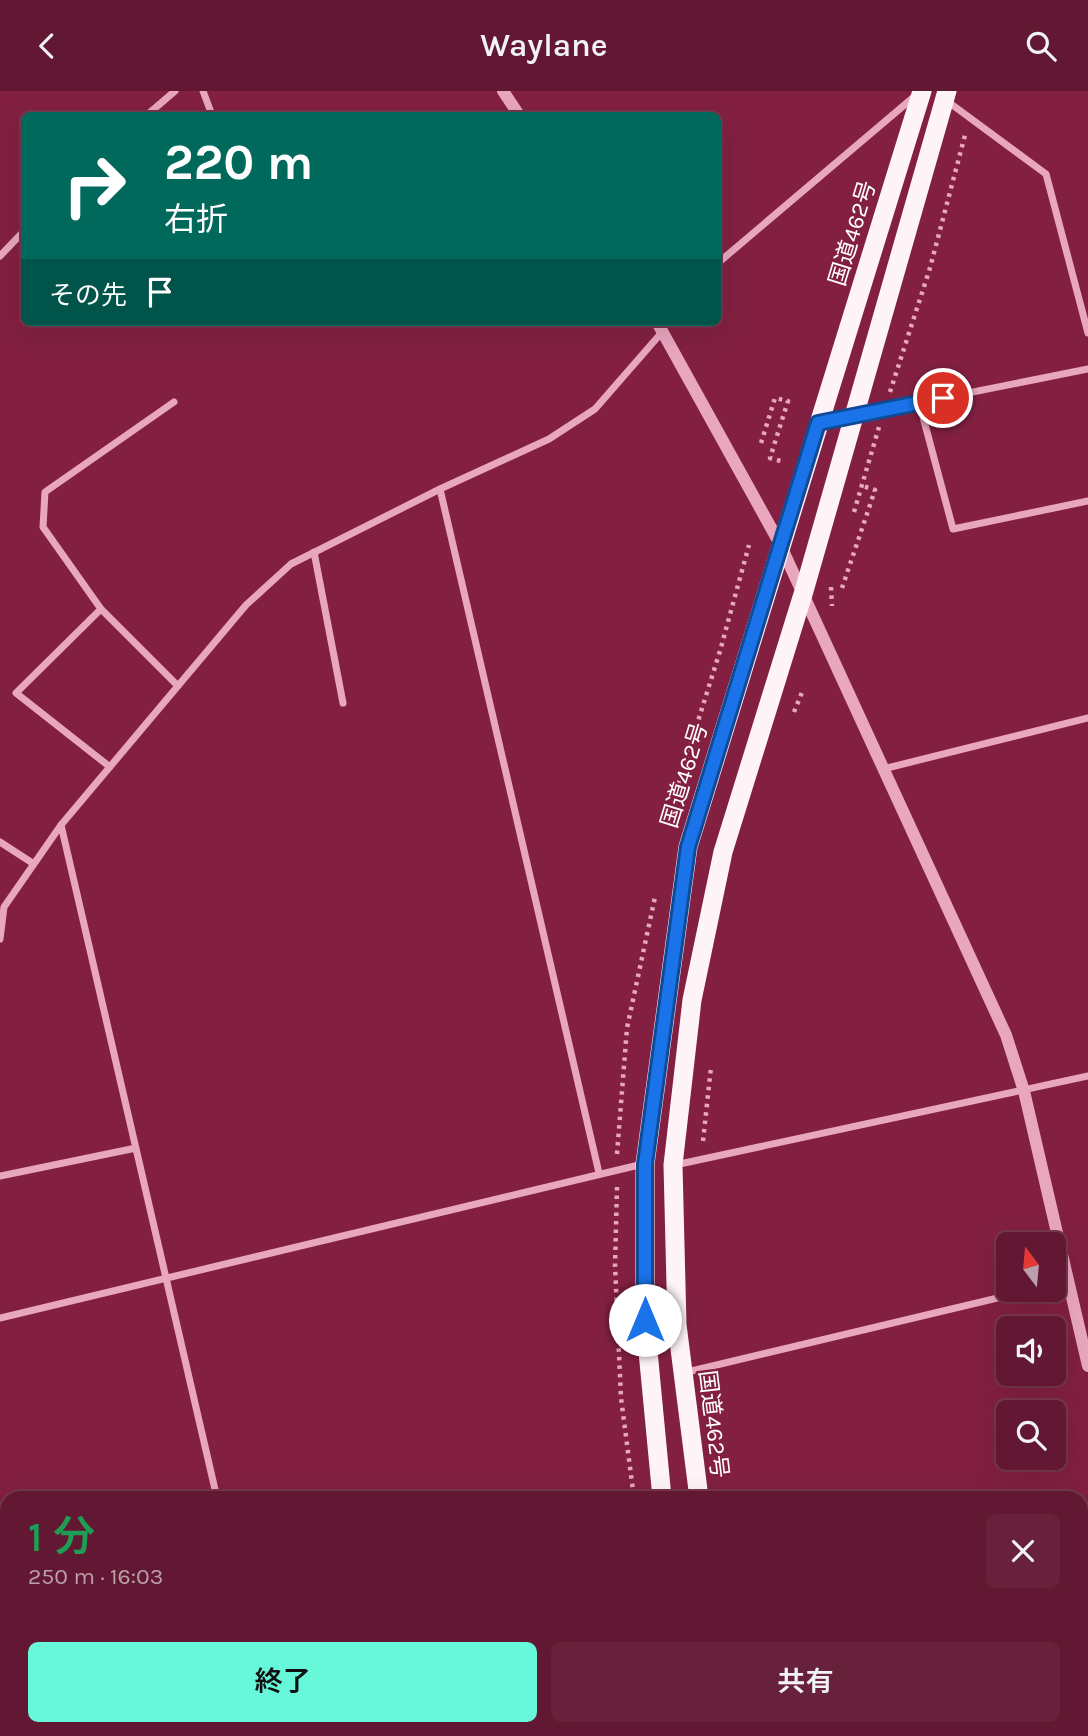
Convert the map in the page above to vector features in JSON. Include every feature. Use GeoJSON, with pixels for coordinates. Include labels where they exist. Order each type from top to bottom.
{"type":"FeatureCollection","features":[{"type":"Feature","properties":{"kind":"highway","name":"国道462号"},"geometry":{"type":"LineString","coordinates":[[662,1491],[645,1320],[645,1164],[688,847],[921,91]]}},
{"type":"Feature","properties":{"kind":"highway","name":"国道462号"},"geometry":{"type":"LineString","coordinates":[[698,1491],[677,1325],[673,1165],[692,1000],[723,852],[804,591],[946,95]]}},
{"type":"Feature","properties":{"kind":"street"},"geometry":{"type":"LineString","coordinates":[[150,112],[175,91]]}},
{"type":"Feature","properties":{"kind":"street"},"geometry":{"type":"LineString","coordinates":[[203,91],[211,112]]}},
{"type":"Feature","properties":{"kind":"street"},"geometry":{"type":"LineString","coordinates":[[503,91],[517,112]]}},
{"type":"Feature","properties":{"kind":"street"},"geometry":{"type":"LineString","coordinates":[[721,260],[921,91]]}},
{"type":"Feature","properties":{"kind":"street"},"geometry":{"type":"LineString","coordinates":[[946,95],[970,118],[1046,174],[1088,333]]}},
{"type":"Feature","properties":{"kind":"street"},"geometry":{"type":"LineString","coordinates":[[0,256],[21,234]]}},
{"type":"Feature","properties":{"kind":"street"},"geometry":{"type":"LineString","coordinates":[[0,939],[4,907],[61,825],[246,605],[290,564],[440,489],[549,439],[596,409],[660,326],[804,591],[1006,1034],[1024,1091],[1088,1366]]}},
{"type":"Feature","properties":{"kind":"street"},"geometry":{"type":"LineString","coordinates":[[818,423],[1088,369]]}},
{"type":"Feature","properties":{"kind":"street"},"geometry":{"type":"LineString","coordinates":[[174,402],[45,492],[43,527],[101,609],[178,686]]}},
{"type":"Feature","properties":{"kind":"street"},"geometry":{"type":"LineString","coordinates":[[919,402],[953,530],[1088,501]]}},
{"type":"Feature","properties":{"kind":"street"},"geometry":{"type":"LineString","coordinates":[[440,489],[598,1173]]}},
{"type":"Feature","properties":{"kind":"street"},"geometry":{"type":"LineString","coordinates":[[314,552],[343,703]]}},
{"type":"Feature","properties":{"kind":"street"},"geometry":{"type":"LineString","coordinates":[[101,609],[16,693],[110,768]]}},
{"type":"Feature","properties":{"kind":"street"},"geometry":{"type":"LineString","coordinates":[[883,769],[1088,718]]}},
{"type":"Feature","properties":{"kind":"street"},"geometry":{"type":"LineString","coordinates":[[61,825],[216,1491]]}},
{"type":"Feature","properties":{"kind":"street"},"geometry":{"type":"LineString","coordinates":[[0,842],[34,864]]}},
{"type":"Feature","properties":{"kind":"street"},"geometry":{"type":"LineString","coordinates":[[673,1165],[1088,1076]]}},
{"type":"Feature","properties":{"kind":"street"},"geometry":{"type":"LineString","coordinates":[[0,1176],[136,1148]]}},
{"type":"Feature","properties":{"kind":"street"},"geometry":{"type":"LineString","coordinates":[[0,1318],[598,1173],[645,1164]]}},
{"type":"Feature","properties":{"kind":"street"},"geometry":{"type":"LineString","coordinates":[[683,1374],[996,1298]]}},
{"type":"Feature","properties":{"kind":"path"},"geometry":{"type":"LineString","coordinates":[[852,521],[930,268],[970,118]]}},
{"type":"Feature","properties":{"kind":"path"},"geometry":{"type":"LineString","coordinates":[[761,443],[775,398],[788,401],[770,458]]}},
{"type":"Feature","properties":{"kind":"path"},"geometry":{"type":"LineString","coordinates":[[842,588],[874,490]]}},
{"type":"Feature","properties":{"kind":"path"},"geometry":{"type":"LineString","coordinates":[[830,583],[833,614]]}},
{"type":"Feature","properties":{"kind":"path"},"geometry":{"type":"LineString","coordinates":[[793,714],[803,691]]}},
{"type":"Feature","properties":{"kind":"path"},"geometry":{"type":"LineString","coordinates":[[703,1146],[711,1065]]}},
{"type":"Feature","properties":{"kind":"route"},"geometry":{"type":"LineString","coordinates":[[645,1320],[645,1164],[688,847],[818,423],[943,398]]}}]}
